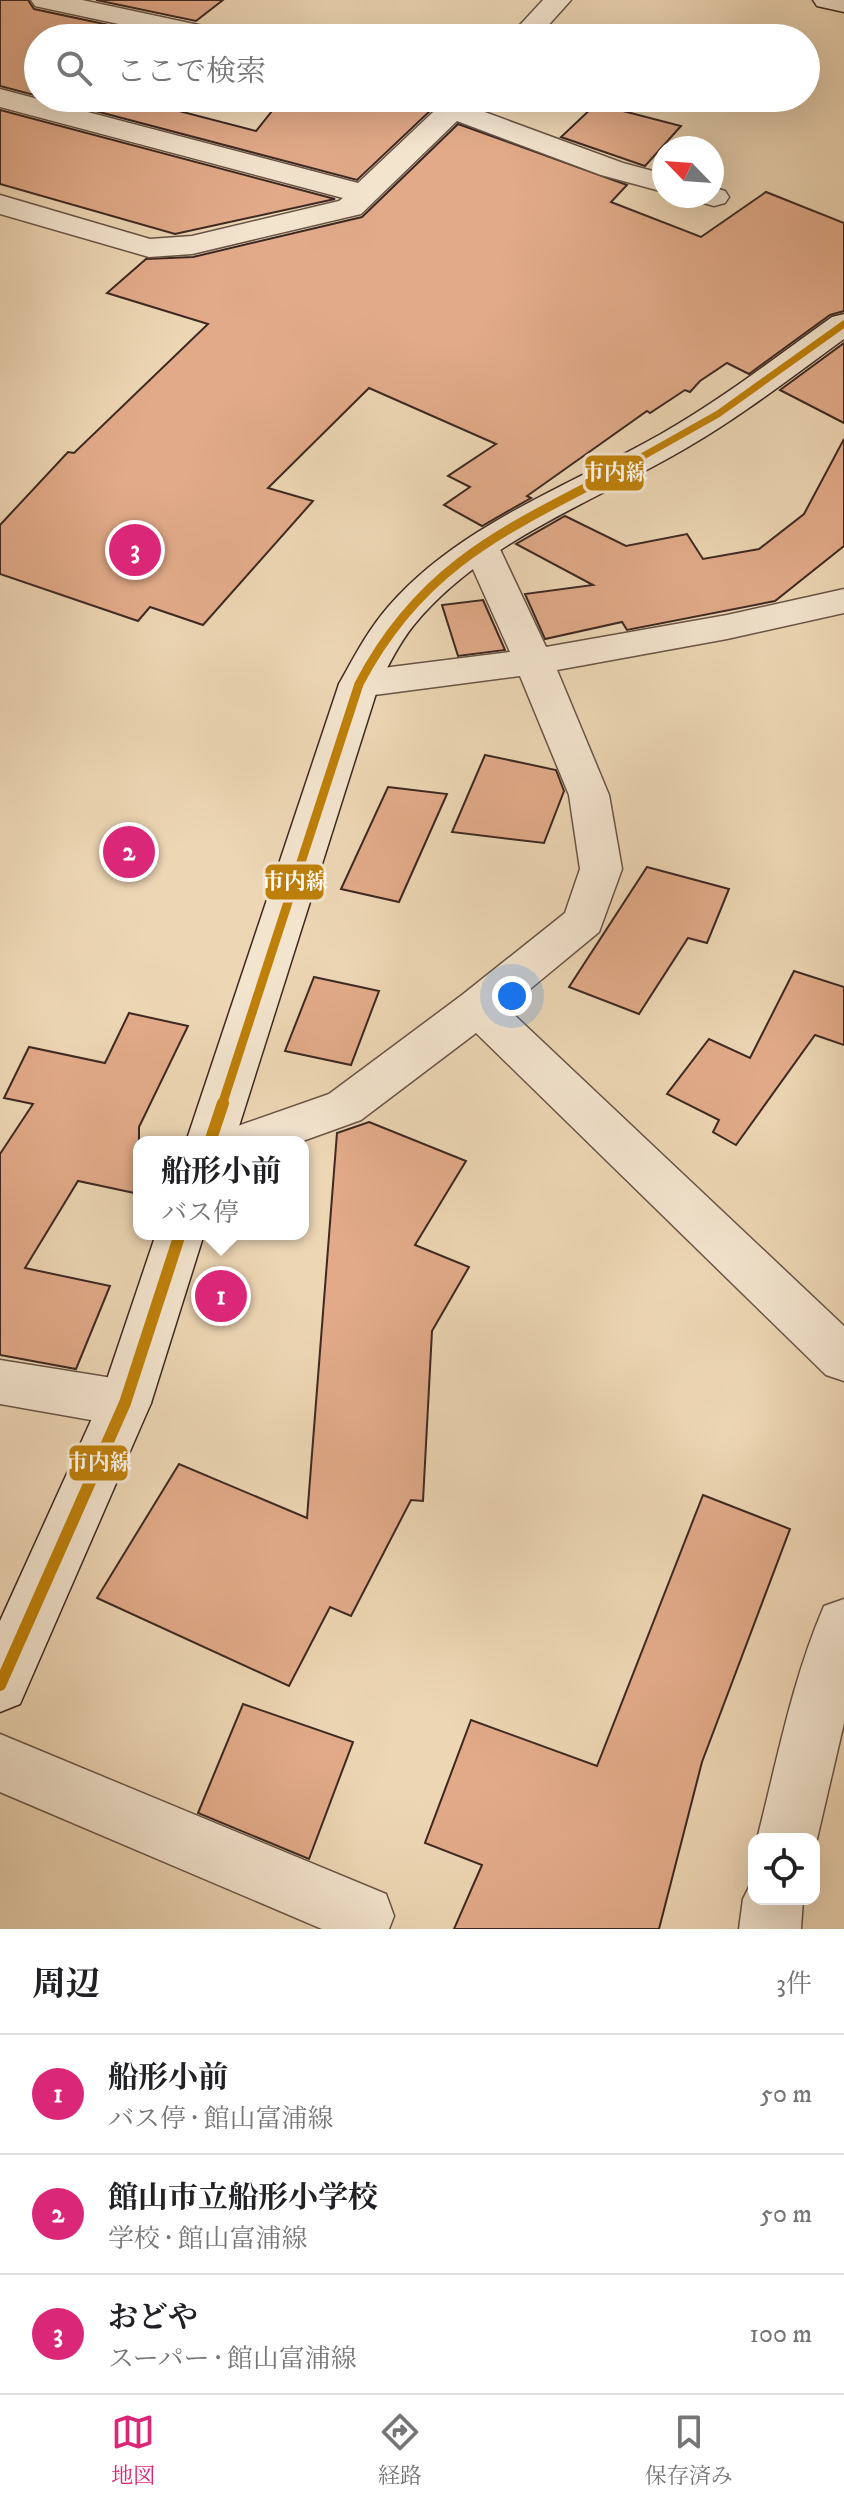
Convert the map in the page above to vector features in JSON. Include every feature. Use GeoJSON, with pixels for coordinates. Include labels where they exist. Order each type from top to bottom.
{"type":"FeatureCollection","features":[{"type":"Feature","properties":{"kind":"street"},"geometry":{"type":"LineString","coordinates":[[44,0],[156,24]]}},
{"type":"Feature","properties":{"kind":"street"},"geometry":{"type":"LineString","coordinates":[[535,24],[557,0]]}},
{"type":"Feature","properties":{"kind":"street"},"geometry":{"type":"LineString","coordinates":[[826,0],[844,4]]}},
{"type":"Feature","properties":{"kind":"street"},"geometry":{"type":"LineString","coordinates":[[0,98],[24,104]]}},
{"type":"Feature","properties":{"kind":"street"},"geometry":{"type":"LineString","coordinates":[[53,112],[364,194]]}},
{"type":"Feature","properties":{"kind":"street"},"geometry":{"type":"LineString","coordinates":[[0,204],[122,241],[168,249],[350,208],[450,112]]}},
{"type":"Feature","properties":{"kind":"street"},"geometry":{"type":"LineString","coordinates":[[477,112],[612,169],[652,180]]}},
{"type":"Feature","properties":{"kind":"street"},"geometry":{"type":"LineString","coordinates":[[212,1136],[359,684],[377,649],[407,609],[440,577],[481,547],[677,440],[844,324]]}},
{"type":"Feature","properties":{"kind":"street"},"geometry":{"type":"LineString","coordinates":[[263,1136],[345,1107],[478,1007],[584,921],[601,869],[589,795],[534,662],[481,547]]}},
{"type":"Feature","properties":{"kind":"street"},"geometry":{"type":"LineString","coordinates":[[359,684],[534,662],[843,603]]}},
{"type":"Feature","properties":{"kind":"street"},"geometry":{"type":"LineString","coordinates":[[478,1007],[844,1359]]}},
{"type":"Feature","properties":{"kind":"street"},"geometry":{"type":"LineString","coordinates":[[1,1679],[125,1403],[178,1240]]}},
{"type":"Feature","properties":{"kind":"street"},"geometry":{"type":"LineString","coordinates":[[0,1382],[125,1403]]}},
{"type":"Feature","properties":{"kind":"street"},"geometry":{"type":"LineString","coordinates":[[788,1833],[820,1703],[844,1625]]}},
{"type":"Feature","properties":{"kind":"street"},"geometry":{"type":"LineString","coordinates":[[0,1763],[364,1916]]}},
{"type":"Feature","properties":{"kind":"street"},"geometry":{"type":"LineString","coordinates":[[770,1929],[772,1905]]}},
{"type":"Feature","properties":{"kind":"building"},"geometry":{"type":"Polygon","coordinates":[[[0,0],[28,0],[34,9],[104,24],[24,24],[24,92],[0,86],[0,0]]]}},
{"type":"Feature","properties":{"kind":"building"},"geometry":{"type":"Polygon","coordinates":[[[96,0],[223,0],[196,21],[96,0]]]}},
{"type":"Feature","properties":{"kind":"building"},"geometry":{"type":"Polygon","coordinates":[[[0,110],[335,199],[175,234],[0,184],[0,110]]]}},
{"type":"Feature","properties":{"kind":"building"},"geometry":{"type":"Polygon","coordinates":[[[99,112],[183,112],[256,131],[271,112],[429,112],[357,180],[99,112]]]}},
{"type":"Feature","properties":{"kind":"building"},"geometry":{"type":"Polygon","coordinates":[[[588,112],[627,112],[681,126],[672,136],[652,136],[652,158],[645,166],[561,137],[588,112]]]}},
{"type":"Feature","properties":{"kind":"building"},"geometry":{"type":"Polygon","coordinates":[[[458,124],[627,185],[611,202],[701,237],[766,192],[844,223],[844,311],[830,315],[749,374],[727,363],[700,381],[690,392],[685,390],[650,413],[647,411],[527,496],[531,498],[482,526],[444,505],[470,487],[448,476],[496,444],[369,388],[268,488],[313,501],[203,625],[150,607],[138,621],[0,574],[0,525],[68,452],[74,453],[208,324],[107,293],[146,259],[193,257],[362,217],[458,124]]]}},
{"type":"Feature","properties":{"kind":"building"},"geometry":{"type":"Polygon","coordinates":[[[844,343],[844,423],[780,390],[844,343]]]}},
{"type":"Feature","properties":{"kind":"building"},"geometry":{"type":"Polygon","coordinates":[[[844,439],[844,546],[775,601],[627,630],[622,622],[545,639],[525,594],[593,585],[516,544],[565,516],[626,546],[687,534],[703,559],[759,549],[804,514],[844,439]]]}},
{"type":"Feature","properties":{"kind":"building"},"geometry":{"type":"Polygon","coordinates":[[[483,600],[505,650],[458,656],[442,605],[483,600]]]}},
{"type":"Feature","properties":{"kind":"building"},"geometry":{"type":"Polygon","coordinates":[[[485,755],[556,770],[564,791],[544,843],[452,832],[485,755]]]}},
{"type":"Feature","properties":{"kind":"building"},"geometry":{"type":"Polygon","coordinates":[[[388,787],[447,794],[399,902],[341,889],[388,787]]]}},
{"type":"Feature","properties":{"kind":"building"},"geometry":{"type":"Polygon","coordinates":[[[647,867],[729,889],[707,943],[688,938],[639,1014],[569,987],[647,867]]]}},
{"type":"Feature","properties":{"kind":"building"},"geometry":{"type":"Polygon","coordinates":[[[794,971],[844,987],[844,1045],[815,1035],[736,1145],[713,1132],[719,1120],[667,1094],[709,1039],[750,1058],[794,971]]]}},
{"type":"Feature","properties":{"kind":"building"},"geometry":{"type":"Polygon","coordinates":[[[314,977],[379,991],[351,1065],[285,1051],[314,977]]]}},
{"type":"Feature","properties":{"kind":"building"},"geometry":{"type":"Polygon","coordinates":[[[129,1013],[188,1026],[139,1127],[139,1136],[133,1136],[133,1193],[78,1181],[25,1268],[110,1286],[76,1369],[0,1355],[0,1154],[33,1104],[4,1098],[29,1047],[105,1063],[129,1013]]]}},
{"type":"Feature","properties":{"kind":"building"},"geometry":{"type":"Polygon","coordinates":[[[369,1122],[466,1161],[415,1245],[469,1267],[432,1331],[423,1501],[411,1500],[351,1616],[330,1607],[289,1686],[97,1598],[179,1464],[307,1518],[337,1133],[369,1122]]]}},
{"type":"Feature","properties":{"kind":"building"},"geometry":{"type":"Polygon","coordinates":[[[703,1495],[790,1529],[702,1762],[659,1929],[454,1929],[482,1865],[425,1843],[471,1720],[597,1766],[703,1495]]]}},
{"type":"Feature","properties":{"kind":"building"},"geometry":{"type":"Polygon","coordinates":[[[243,1704],[353,1742],[309,1859],[198,1813],[243,1704]]]}},
{"type":"Feature","properties":{"kind":"transit line","name":"市内線"},"geometry":{"type":"LineString","coordinates":[[212,1136],[359,684],[400,617],[428,587],[493,538],[696,428],[844,324]]}},
{"type":"Feature","properties":{"kind":"transit line","name":"市内線"},"geometry":{"type":"LineString","coordinates":[[0,1685],[125,1403],[178,1240]]}},
{"type":"Feature","properties":{"kind":"place","name":"おどや"},"geometry":{"type":"Point","coordinates":[135,550]}},
{"type":"Feature","properties":{"kind":"place","name":"館山市立船形小学校"},"geometry":{"type":"Point","coordinates":[129,852]}},
{"type":"Feature","properties":{"kind":"place","name":"船形小前"},"geometry":{"type":"Point","coordinates":[221,1296]}}]}
